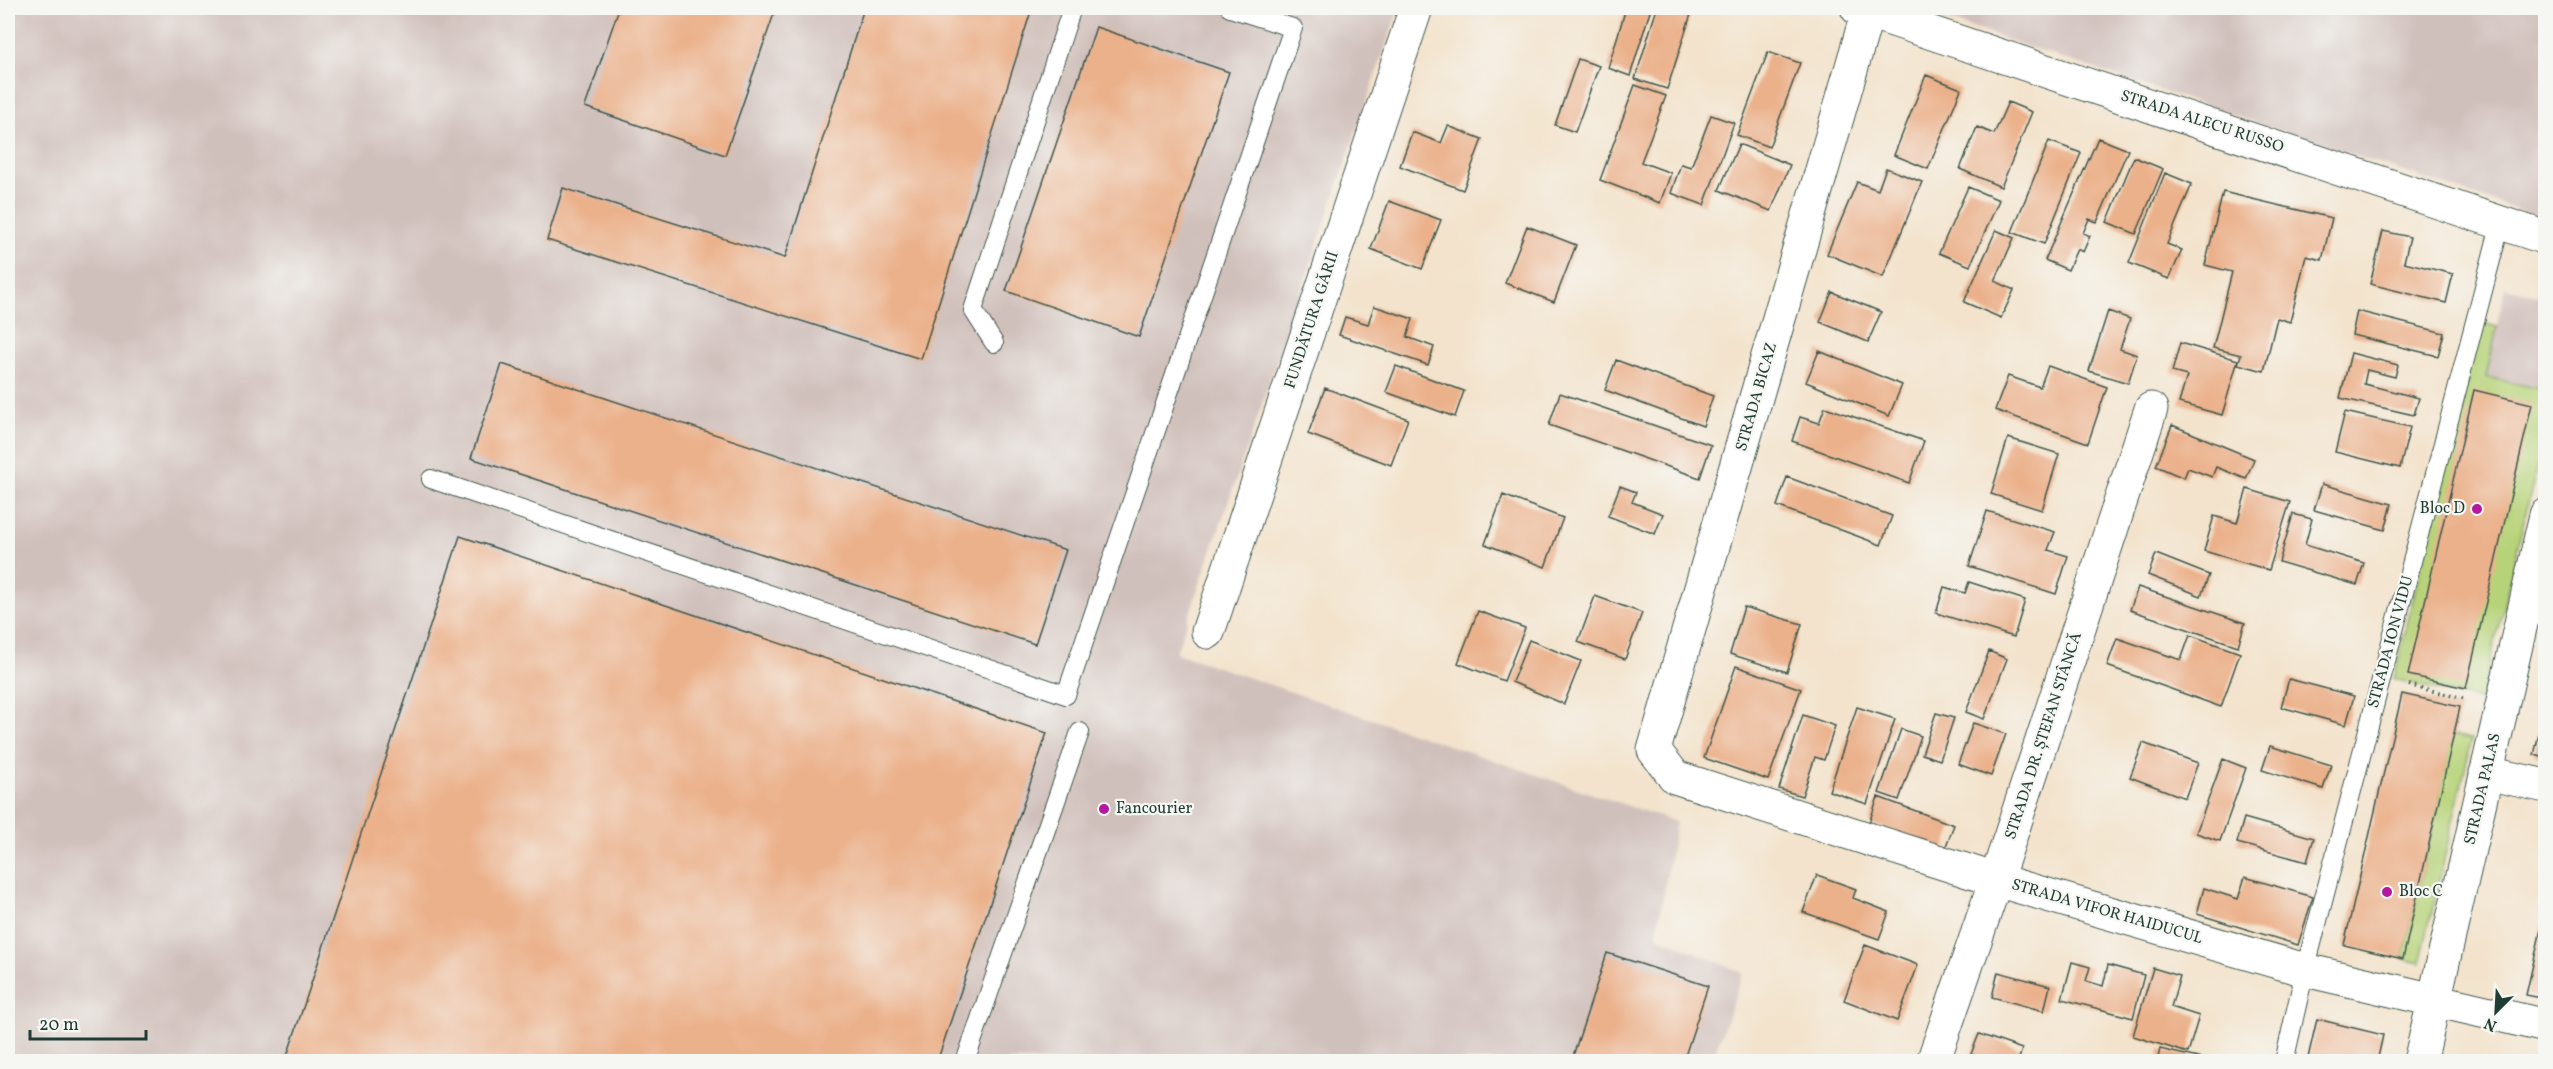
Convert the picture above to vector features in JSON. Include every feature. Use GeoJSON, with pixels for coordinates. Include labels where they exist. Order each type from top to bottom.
{"type":"FeatureCollection","features":[{"type":"Feature","properties":{"kind":"street","name":"FUNDĂTURA GĂRII"},"geometry":{"type":"LineString","coordinates":[[1208,632],[1416,8]]}},
{"type":"Feature","properties":{"kind":"street","name":"STRADA ALECU RUSSO"},"geometry":{"type":"LineString","coordinates":[[1863,9],[2546,238]]}},
{"type":"Feature","properties":{"kind":"street","name":"STRADA BICAZ"},"geometry":{"type":"LineString","coordinates":[[1675,777],[1654,750],[1863,9]]}},
{"type":"Feature","properties":{"kind":"street","name":"STRADA DR. ȘTEFAN STÂNCĂ"},"geometry":{"type":"LineString","coordinates":[[1933,1062],[1996,880],[2151,409]]}},
{"type":"Feature","properties":{"kind":"street","name":"STRADA PALAS"},"geometry":{"type":"LineString","coordinates":[[2420,1062],[2546,516]]}},
{"type":"Feature","properties":{"kind":"street"},"geometry":{"type":"LineString","coordinates":[[2486,773],[2546,786]]}},
{"type":"Feature","properties":{"kind":"street","name":"STRADA VIFOR HAIDUCUL"},"geometry":{"type":"LineString","coordinates":[[1675,777],[1996,880],[2305,970],[2546,1026]]}},
{"type":"Feature","properties":{"kind":"lane"},"geometry":{"type":"LineString","coordinates":[[994,343],[973,310],[1072,8]]}},
{"type":"Feature","properties":{"kind":"lane"},"geometry":{"type":"LineString","coordinates":[[431,479],[1066,695],[1293,28],[1230,8]]}},
{"type":"Feature","properties":{"kind":"lane","name":"STRADA ION VIDU"},"geometry":{"type":"LineString","coordinates":[[2284,1062],[2305,970],[2501,222]]}},
{"type":"Feature","properties":{"kind":"lane"},"geometry":{"type":"LineString","coordinates":[[965,1062],[1080,732]]}},
{"type":"Feature","properties":{"kind":"path"},"geometry":{"type":"LineString","coordinates":[[2381,679],[2502,707]]}},
{"type":"Feature","properties":{"kind":"shaded area"},"geometry":{"type":"Polygon","coordinates":[[[8,8],[1399,8],[1176,653],[1676,822],[1656,936],[1743,973],[1712,1061],[8,1061],[8,8]]]}},
{"type":"Feature","properties":{"kind":"shaded area"},"geometry":{"type":"Polygon","coordinates":[[[1912,8],[2545,8],[2545,219],[1912,8]]]}},
{"type":"Feature","properties":{"kind":"shaded area"},"geometry":{"type":"Polygon","coordinates":[[[2505,288],[2545,297],[2545,349],[2537,388],[2486,377],[2505,288]]]}},
{"type":"Feature","properties":{"kind":"green space"},"geometry":{"type":"Polygon","coordinates":[[[2479,322],[2497,327],[2486,377],[2545,390],[2546,429],[2481,700],[2394,679],[2479,322]]]}},
{"type":"Feature","properties":{"kind":"green space"},"geometry":{"type":"Polygon","coordinates":[[[2453,735],[2472,739],[2420,963],[2403,959],[2453,735]]]}},
{"type":"Feature","properties":{"kind":"building"},"geometry":{"type":"Polygon","coordinates":[[[619,8],[776,8],[725,155],[585,107],[619,8]]]}},
{"type":"Feature","properties":{"kind":"building"},"geometry":{"type":"Polygon","coordinates":[[[864,8],[1032,8],[921,359],[547,240],[563,188],[785,258],[864,8]]]}},
{"type":"Feature","properties":{"kind":"building"},"geometry":{"type":"Polygon","coordinates":[[[1626,8],[1651,8],[1630,76],[1608,68],[1626,8]]]}},
{"type":"Feature","properties":{"kind":"building"},"geometry":{"type":"Polygon","coordinates":[[[1657,8],[1693,8],[1667,89],[1635,79],[1657,8]]]}},
{"type":"Feature","properties":{"kind":"building"},"geometry":{"type":"Polygon","coordinates":[[[1096,27],[1229,72],[1139,337],[1006,291],[1096,27]]]}},
{"type":"Feature","properties":{"kind":"building"},"geometry":{"type":"Polygon","coordinates":[[[1768,52],[1800,63],[1769,147],[1737,135],[1768,52]]]}},
{"type":"Feature","properties":{"kind":"building"},"geometry":{"type":"Polygon","coordinates":[[[1578,59],[1599,66],[1575,132],[1555,125],[1578,59]]]}},
{"type":"Feature","properties":{"kind":"building"},"geometry":{"type":"Polygon","coordinates":[[[1926,75],[1961,89],[1928,169],[1894,155],[1926,75]]]}},
{"type":"Feature","properties":{"kind":"building"},"geometry":{"type":"Polygon","coordinates":[[[1635,85],[1666,96],[1641,162],[1671,173],[1660,203],[1600,180],[1635,85]]]}},
{"type":"Feature","properties":{"kind":"building"},"geometry":{"type":"Polygon","coordinates":[[[2008,102],[2032,112],[2001,187],[1960,169],[1977,127],[1994,134],[2008,102]]]}},
{"type":"Feature","properties":{"kind":"building"},"geometry":{"type":"Polygon","coordinates":[[[1711,115],[1734,123],[1704,205],[1671,193],[1681,164],[1691,167],[1711,115]]]}},
{"type":"Feature","properties":{"kind":"building"},"geometry":{"type":"Polygon","coordinates":[[[1448,126],[1482,139],[1463,190],[1400,166],[1412,132],[1441,143],[1448,126]]]}},
{"type":"Feature","properties":{"kind":"building"},"geometry":{"type":"Polygon","coordinates":[[[2098,138],[2128,150],[2097,222],[2089,219],[2083,233],[2090,236],[2083,252],[2077,249],[2068,270],[2045,260],[2098,138]]]}},
{"type":"Feature","properties":{"kind":"building"},"geometry":{"type":"Polygon","coordinates":[[[2049,141],[2081,153],[2044,244],[2012,232],[2049,141]]]}},
{"type":"Feature","properties":{"kind":"building"},"geometry":{"type":"Polygon","coordinates":[[[1739,144],[1790,165],[1771,211],[1719,190],[1739,144]]]}},
{"type":"Feature","properties":{"kind":"building"},"geometry":{"type":"Polygon","coordinates":[[[2134,157],[2163,169],[2136,234],[2107,222],[2134,157]]]}},
{"type":"Feature","properties":{"kind":"building"},"geometry":{"type":"Polygon","coordinates":[[[1886,168],[1922,182],[1883,277],[1827,254],[1857,182],[1878,190],[1886,168]]]}},
{"type":"Feature","properties":{"kind":"building"},"geometry":{"type":"Polygon","coordinates":[[[2165,173],[2192,184],[2167,244],[2182,250],[2169,279],[2129,263],[2165,173]]]}},
{"type":"Feature","properties":{"kind":"building"},"geometry":{"type":"Polygon","coordinates":[[[1968,187],[1999,200],[1970,266],[1939,253],[1968,187]]]}},
{"type":"Feature","properties":{"kind":"building"},"geometry":{"type":"Polygon","coordinates":[[[2223,192],[2332,218],[2322,260],[2306,256],[2290,322],[2277,318],[2264,371],[2238,364],[2241,355],[2213,348],[2232,272],[2205,265],[2223,192]]]}},
{"type":"Feature","properties":{"kind":"building"},"geometry":{"type":"Polygon","coordinates":[[[1389,201],[1441,220],[1422,269],[1371,249],[1389,201]]]}},
{"type":"Feature","properties":{"kind":"building"},"geometry":{"type":"Polygon","coordinates":[[[1527,226],[1576,245],[1554,302],[1505,283],[1527,226]]]}},
{"type":"Feature","properties":{"kind":"building"},"geometry":{"type":"Polygon","coordinates":[[[1996,230],[2014,238],[1995,281],[2014,290],[2001,318],[1964,302],[1996,230]]]}},
{"type":"Feature","properties":{"kind":"building"},"geometry":{"type":"Polygon","coordinates":[[[2383,231],[2410,237],[2404,262],[2453,274],[2446,303],[2370,284],[2383,231]]]}},
{"type":"Feature","properties":{"kind":"building"},"geometry":{"type":"Polygon","coordinates":[[[1832,292],[1881,312],[1868,342],[1820,322],[1832,292]]]}},
{"type":"Feature","properties":{"kind":"building"},"geometry":{"type":"Polygon","coordinates":[[[1374,306],[1413,319],[1407,337],[1434,347],[1428,365],[1339,335],[1345,317],[1368,324],[1374,306]]]}},
{"type":"Feature","properties":{"kind":"building"},"geometry":{"type":"Polygon","coordinates":[[[2108,311],[2130,319],[2120,349],[2137,355],[2128,383],[2089,371],[2108,311]]]}},
{"type":"Feature","properties":{"kind":"building"},"geometry":{"type":"Polygon","coordinates":[[[2357,311],[2444,333],[2438,356],[2352,335],[2357,311]]]}},
{"type":"Feature","properties":{"kind":"building"},"geometry":{"type":"Polygon","coordinates":[[[2180,343],[2238,360],[2222,415],[2179,403],[2187,376],[2172,372],[2180,343]]]}},
{"type":"Feature","properties":{"kind":"building"},"geometry":{"type":"Polygon","coordinates":[[[1819,351],[1902,385],[1889,416],[1806,382],[1819,351]]]}},
{"type":"Feature","properties":{"kind":"building"},"geometry":{"type":"Polygon","coordinates":[[[2351,353],[2398,365],[2395,377],[2367,370],[2364,384],[2419,398],[2414,415],[2340,398],[2351,353]]]}},
{"type":"Feature","properties":{"kind":"building"},"geometry":{"type":"Polygon","coordinates":[[[1616,360],[1713,396],[1703,426],[1605,390],[1616,360]]]}},
{"type":"Feature","properties":{"kind":"building"},"geometry":{"type":"Polygon","coordinates":[[[502,364],[1066,550],[1035,644],[471,458],[502,364]]]}},
{"type":"Feature","properties":{"kind":"building"},"geometry":{"type":"Polygon","coordinates":[[[1396,366],[1464,391],[1455,417],[1386,392],[1396,366]]]}},
{"type":"Feature","properties":{"kind":"building"},"geometry":{"type":"Polygon","coordinates":[[[2048,366],[2107,387],[2088,443],[1995,410],[2008,376],[2040,387],[2048,366]]]}},
{"type":"Feature","properties":{"kind":"building"},"geometry":{"type":"Polygon","coordinates":[[[1325,388],[1408,419],[1391,465],[1308,434],[1325,388]]]}},
{"type":"Feature","properties":{"kind":"building","name":"Bloc D"},"geometry":{"type":"Polygon","coordinates":[[[2474,390],[2532,404],[2466,688],[2408,675],[2474,390]]]}},
{"type":"Feature","properties":{"kind":"building"},"geometry":{"type":"Polygon","coordinates":[[[1560,393],[1711,445],[1700,478],[1549,425],[1560,393]]]}},
{"type":"Feature","properties":{"kind":"building"},"geometry":{"type":"Polygon","coordinates":[[[1825,407],[1924,441],[1909,483],[1792,441],[1800,417],[1819,423],[1825,407]]]}},
{"type":"Feature","properties":{"kind":"building"},"geometry":{"type":"Polygon","coordinates":[[[2345,412],[2410,427],[2400,468],[2335,452],[2345,412]]]}},
{"type":"Feature","properties":{"kind":"building"},"geometry":{"type":"Polygon","coordinates":[[[2172,425],[2254,459],[2246,479],[2216,467],[2212,477],[2188,468],[2184,478],[2156,466],[2172,425]]]}},
{"type":"Feature","properties":{"kind":"building"},"geometry":{"type":"Polygon","coordinates":[[[2008,438],[2059,454],[2042,510],[1991,494],[2008,438]]]}},
{"type":"Feature","properties":{"kind":"building"},"geometry":{"type":"Polygon","coordinates":[[[1787,477],[1892,516],[1881,545],[1777,506],[1787,477]]]}},
{"type":"Feature","properties":{"kind":"building"},"geometry":{"type":"Polygon","coordinates":[[[2322,484],[2392,504],[2385,530],[2314,510],[2322,484]]]}},
{"type":"Feature","properties":{"kind":"building"},"geometry":{"type":"Polygon","coordinates":[[[1620,486],[1636,492],[1632,502],[1663,514],[1655,534],[1608,516],[1620,486]]]}},
{"type":"Feature","properties":{"kind":"building"},"geometry":{"type":"Polygon","coordinates":[[[2247,489],[2290,502],[2269,570],[2204,551],[2214,516],[2237,523],[2247,489]]]}},
{"type":"Feature","properties":{"kind":"building"},"geometry":{"type":"Polygon","coordinates":[[[1503,495],[1563,518],[1545,567],[1485,544],[1503,495]]]}},
{"type":"Feature","properties":{"kind":"building"},"geometry":{"type":"Polygon","coordinates":[[[1987,511],[2055,532],[2048,550],[2068,556],[2056,594],[1969,566],[1987,511]]]}},
{"type":"Feature","properties":{"kind":"building"},"geometry":{"type":"Polygon","coordinates":[[[2293,514],[2312,519],[2305,545],[2364,563],[2357,585],[2279,562],[2293,514]]]}},
{"type":"Feature","properties":{"kind":"building"},"geometry":{"type":"Polygon","coordinates":[[[460,536],[1047,733],[937,1062],[285,1062],[460,536]]]}},
{"type":"Feature","properties":{"kind":"building"},"geometry":{"type":"Polygon","coordinates":[[[2156,554],[2209,575],[2201,596],[2148,575],[2156,554]]]}},
{"type":"Feature","properties":{"kind":"building"},"geometry":{"type":"Polygon","coordinates":[[[1969,582],[2025,600],[2014,637],[1936,613],[1944,587],[1965,593],[1969,582]]]}},
{"type":"Feature","properties":{"kind":"building"},"geometry":{"type":"Polygon","coordinates":[[[2138,587],[2245,623],[2238,646],[2130,610],[2138,587]]]}},
{"type":"Feature","properties":{"kind":"building"},"geometry":{"type":"Polygon","coordinates":[[[1595,596],[1642,613],[1625,659],[1578,642],[1595,596]]]}},
{"type":"Feature","properties":{"kind":"building"},"geometry":{"type":"Polygon","coordinates":[[[1744,607],[1802,624],[1787,672],[1730,654],[1744,607]]]}},
{"type":"Feature","properties":{"kind":"building"},"geometry":{"type":"Polygon","coordinates":[[[1478,611],[1525,628],[1504,681],[1458,663],[1478,611]]]}},
{"type":"Feature","properties":{"kind":"building"},"geometry":{"type":"Polygon","coordinates":[[[2190,635],[2240,653],[2221,707],[2107,666],[2117,638],[2181,660],[2190,635]]]}},
{"type":"Feature","properties":{"kind":"building"},"geometry":{"type":"Polygon","coordinates":[[[1529,640],[1581,661],[1564,704],[1512,682],[1529,640]]]}},
{"type":"Feature","properties":{"kind":"building"},"geometry":{"type":"Polygon","coordinates":[[[1989,651],[2007,659],[1984,719],[1966,712],[1989,651]]]}},
{"type":"Feature","properties":{"kind":"building"},"geometry":{"type":"Polygon","coordinates":[[[1736,666],[1801,689],[1768,780],[1704,758],[1736,666]]]}},
{"type":"Feature","properties":{"kind":"building"},"geometry":{"type":"Polygon","coordinates":[[[2289,679],[2354,696],[2346,725],[2281,707],[2289,679]]]}},
{"type":"Feature","properties":{"kind":"building","name":"Bloc C"},"geometry":{"type":"Polygon","coordinates":[[[2402,694],[2460,707],[2403,959],[2344,945],[2402,694]]]}},
{"type":"Feature","properties":{"kind":"building"},"geometry":{"type":"Polygon","coordinates":[[[1857,707],[1895,719],[1867,804],[1829,791],[1857,707]]]}},
{"type":"Feature","properties":{"kind":"building"},"geometry":{"type":"Polygon","coordinates":[[[2546,707],[2546,758],[2534,755],[2546,707]]]}},
{"type":"Feature","properties":{"kind":"building"},"geometry":{"type":"Polygon","coordinates":[[[1936,713],[1954,718],[1940,760],[1922,754],[1936,713]]]}},
{"type":"Feature","properties":{"kind":"building"},"geometry":{"type":"Polygon","coordinates":[[[1803,715],[1835,726],[1824,760],[1815,757],[1802,796],[1779,789],[1803,715]]]}},
{"type":"Feature","properties":{"kind":"building"},"geometry":{"type":"Polygon","coordinates":[[[1973,723],[2006,734],[1991,776],[1958,764],[1973,723]]]}},
{"type":"Feature","properties":{"kind":"building"},"geometry":{"type":"Polygon","coordinates":[[[1901,729],[1921,736],[1899,800],[1879,793],[1901,729]]]}},
{"type":"Feature","properties":{"kind":"building"},"geometry":{"type":"Polygon","coordinates":[[[2143,743],[2198,763],[2185,798],[2130,777],[2143,743]]]}},
{"type":"Feature","properties":{"kind":"building"},"geometry":{"type":"Polygon","coordinates":[[[2270,746],[2331,765],[2323,789],[2262,770],[2270,746]]]}},
{"type":"Feature","properties":{"kind":"building"},"geometry":{"type":"Polygon","coordinates":[[[2223,759],[2246,768],[2220,841],[2196,833],[2223,759]]]}},
{"type":"Feature","properties":{"kind":"building"},"geometry":{"type":"Polygon","coordinates":[[[1878,797],[1954,825],[1944,851],[1869,823],[1878,797]]]}},
{"type":"Feature","properties":{"kind":"building"},"geometry":{"type":"Polygon","coordinates":[[[2244,818],[2314,838],[2307,862],[2237,843],[2244,818]]]}},
{"type":"Feature","properties":{"kind":"building"},"geometry":{"type":"Polygon","coordinates":[[[1817,875],[1856,889],[1853,898],[1889,912],[1879,939],[1803,912],[1817,875]]]}},
{"type":"Feature","properties":{"kind":"building"},"geometry":{"type":"Polygon","coordinates":[[[2245,877],[2313,897],[2298,945],[2197,914],[2204,888],[2238,899],[2245,877]]]}},
{"type":"Feature","properties":{"kind":"building"},"geometry":{"type":"Polygon","coordinates":[[[2546,912],[2546,999],[2526,995],[2546,912]]]}},
{"type":"Feature","properties":{"kind":"building"},"geometry":{"type":"Polygon","coordinates":[[[1865,945],[1918,965],[1897,1021],[1844,1000],[1865,945]]]}},
{"type":"Feature","properties":{"kind":"building"},"geometry":{"type":"Polygon","coordinates":[[[1607,953],[1708,986],[1683,1062],[1571,1062],[1607,953]]]}},
{"type":"Feature","properties":{"kind":"building"},"geometry":{"type":"Polygon","coordinates":[[[2072,962],[2090,967],[2086,981],[2103,986],[2108,965],[2144,975],[2133,1018],[2062,999],[2072,962]]]}},
{"type":"Feature","properties":{"kind":"building"},"geometry":{"type":"Polygon","coordinates":[[[2153,968],[2180,976],[2171,1007],[2199,1016],[2188,1053],[2133,1036],[2153,968]]]}},
{"type":"Feature","properties":{"kind":"building"},"geometry":{"type":"Polygon","coordinates":[[[1998,972],[2050,986],[2044,1011],[1992,997],[1998,972]]]}},
{"type":"Feature","properties":{"kind":"building"},"geometry":{"type":"Polygon","coordinates":[[[2317,1019],[2383,1035],[2377,1062],[2307,1062],[2317,1019]]]}},
{"type":"Feature","properties":{"kind":"building"},"geometry":{"type":"Polygon","coordinates":[[[1979,1034],[2022,1049],[2018,1062],[1992,1062],[1971,1054],[1979,1034]]]}},
{"type":"Feature","properties":{"kind":"building"},"geometry":{"type":"Polygon","coordinates":[[[2160,1049],[2211,1061],[2211,1062],[2157,1062],[2160,1049]]]}},
{"type":"Feature","properties":{"kind":"place","name":"Bloc D"},"geometry":{"type":"Point","coordinates":[2477,509]}},
{"type":"Feature","properties":{"kind":"place","name":"Fancourier"},"geometry":{"type":"Point","coordinates":[1104,809]}},
{"type":"Feature","properties":{"kind":"place","name":"Bloc C"},"geometry":{"type":"Point","coordinates":[2387,892]}}]}
